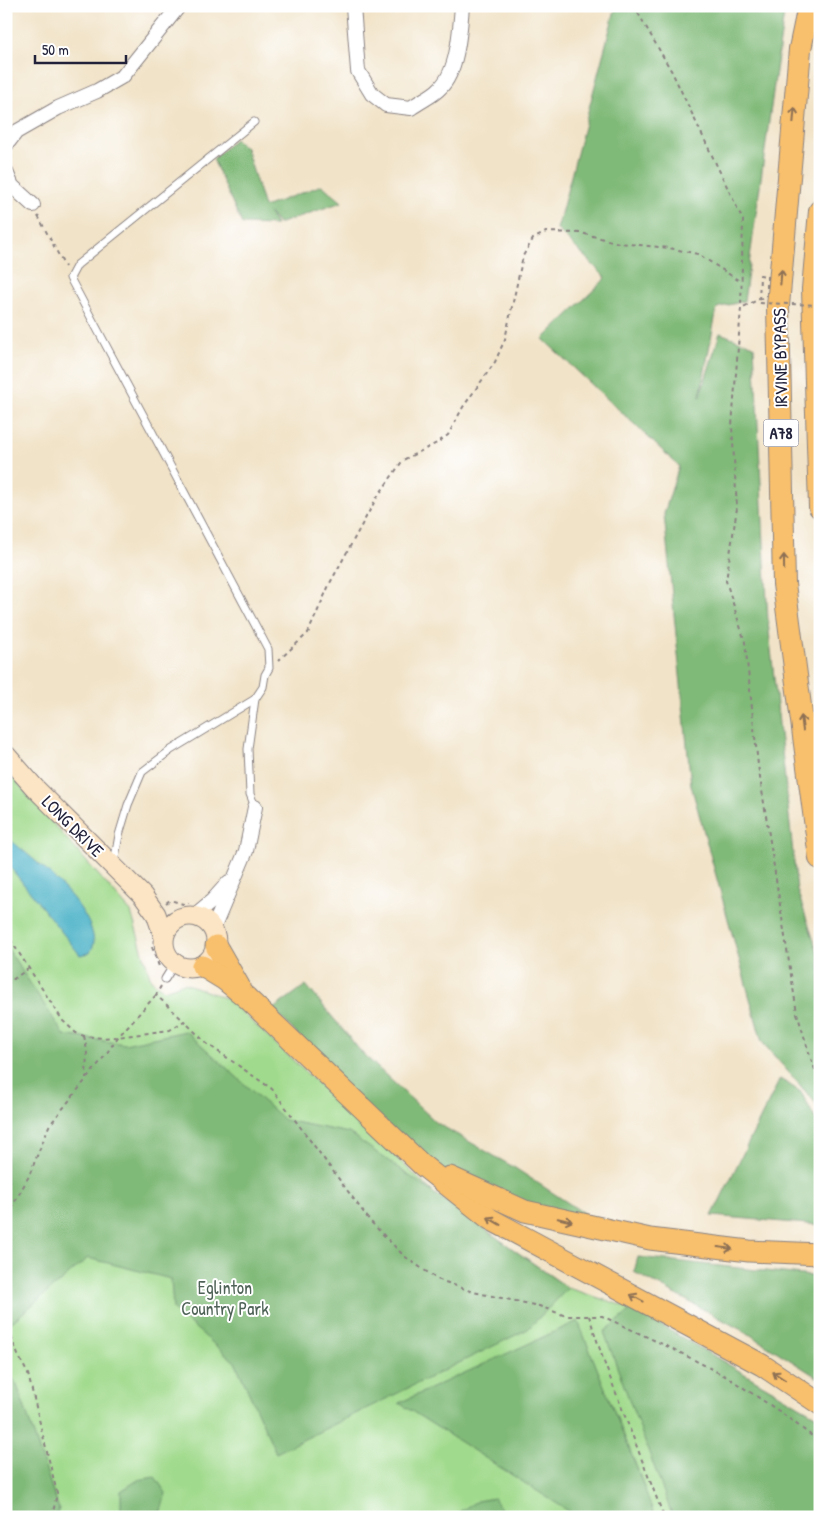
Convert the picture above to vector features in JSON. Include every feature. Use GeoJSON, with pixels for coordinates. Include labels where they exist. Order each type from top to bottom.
{"type":"FeatureCollection","features":[{"type":"Feature","properties":{"kind":"highway","name":"IRVINE BYPASS"},"geometry":{"type":"LineString","coordinates":[[809,6],[800,49],[778,306],[784,584],[820,858]]}},
{"type":"Feature","properties":{"kind":"highway","name":"IRVINE BYPASS"},"geometry":{"type":"LineString","coordinates":[[820,211],[813,289],[820,507]]}},
{"type":"Feature","properties":{"kind":"main road","name":"LONG DRIVE"},"geometry":{"type":"LineString","coordinates":[[6,754],[35,788],[142,896],[156,914],[164,937]]}},
{"type":"Feature","properties":{"kind":"main road","name":"LONG DRIVE"},"geometry":{"type":"LineString","coordinates":[[142,896],[162,908],[188,916]]}},
{"type":"Feature","properties":{"kind":"main road"},"geometry":{"type":"LineString","coordinates":[[215,938],[211,958],[202,966],[170,971],[164,937],[170,924],[188,916],[202,918],[215,938],[229,971],[247,998]]}},
{"type":"Feature","properties":{"kind":"main road"},"geometry":{"type":"LineString","coordinates":[[202,966],[225,980],[247,998],[422,1165],[490,1219],[762,1365],[820,1404]]}},
{"type":"Feature","properties":{"kind":"main road"},"geometry":{"type":"LineString","coordinates":[[422,1165],[526,1211],[650,1239],[749,1251],[820,1254]]}},
{"type":"Feature","properties":{"kind":"street"},"geometry":{"type":"LineString","coordinates":[[6,145],[16,132],[58,108],[97,91],[122,76],[179,6]]}},
{"type":"Feature","properties":{"kind":"street"},"geometry":{"type":"LineString","coordinates":[[353,6],[358,72],[372,94],[386,105],[411,108],[441,88],[450,74],[459,39],[462,6]]}},
{"type":"Feature","properties":{"kind":"street"},"geometry":{"type":"LineString","coordinates":[[6,172],[12,186],[33,205]]}},
{"type":"Feature","properties":{"kind":"street"},"geometry":{"type":"LineString","coordinates":[[215,938],[234,876],[246,851],[255,807]]}},
{"type":"Feature","properties":{"kind":"street"},"geometry":{"type":"LineString","coordinates":[[188,916],[212,901],[234,876]]}},
{"type":"Feature","properties":{"kind":"lane"},"geometry":{"type":"LineString","coordinates":[[254,122],[77,265],[70,278],[268,649],[269,668],[265,675],[263,686],[255,699],[248,749],[250,794],[255,807]]}},
{"type":"Feature","properties":{"kind":"lane"},"geometry":{"type":"LineString","coordinates":[[113,866],[119,835],[128,805],[142,772],[171,750],[255,699]]}},
{"type":"Feature","properties":{"kind":"path"},"geometry":{"type":"LineString","coordinates":[[634,6],[672,72],[743,220],[741,308],[732,426],[737,508],[726,580],[745,642],[758,765],[797,1013],[820,1083]]}},
{"type":"Feature","properties":{"kind":"path"},"geometry":{"type":"LineString","coordinates":[[33,205],[70,278]]}},
{"type":"Feature","properties":{"kind":"path"},"geometry":{"type":"LineString","coordinates":[[269,668],[308,633],[330,583],[376,499],[402,460],[437,443],[448,435],[463,407],[495,362],[505,339],[523,256],[533,239],[546,232],[581,233],[618,243],[669,248],[698,254],[741,282]]}},
{"type":"Feature","properties":{"kind":"path"},"geometry":{"type":"LineString","coordinates":[[741,308],[767,296],[768,276],[760,275],[759,303],[820,306]]}},
{"type":"Feature","properties":{"kind":"path"},"geometry":{"type":"LineString","coordinates":[[6,933],[63,1021],[76,1033],[102,1038],[170,1030],[184,1021],[206,1043],[272,1089],[370,1221],[404,1256],[437,1279],[473,1292],[539,1306],[566,1316],[602,1316],[727,1377],[779,1411],[820,1442]]}},
{"type":"Feature","properties":{"kind":"path"},"geometry":{"type":"LineString","coordinates":[[6,984],[28,969]]}},
{"type":"Feature","properties":{"kind":"path"},"geometry":{"type":"LineString","coordinates":[[6,1232],[13,1205],[29,1176],[49,1126],[104,1057],[118,1036],[156,994]]}},
{"type":"Feature","properties":{"kind":"path"},"geometry":{"type":"LineString","coordinates":[[84,1036],[87,1050],[86,1078]]}},
{"type":"Feature","properties":{"kind":"path"},"geometry":{"type":"LineString","coordinates":[[589,1316],[604,1362],[664,1517]]}},
{"type":"Feature","properties":{"kind":"path"},"geometry":{"type":"LineString","coordinates":[[6,1331],[11,1336],[28,1374],[57,1492],[50,1517]]}},
{"type":"Feature","properties":{"kind":"green space"},"geometry":{"type":"Polygon","coordinates":[[[616,6],[785,6],[744,301],[717,308],[700,396],[720,333],[754,346],[768,622],[797,890],[820,959],[820,1108],[762,1042],[691,785],[664,514],[679,466],[543,339],[606,278],[557,229],[616,6]]]}},
{"type":"Feature","properties":{"kind":"green space"},"geometry":{"type":"Polygon","coordinates":[[[235,139],[246,148],[264,207],[322,185],[342,202],[278,224],[268,212],[276,225],[242,224],[213,159],[235,139]]]}},
{"type":"Feature","properties":{"kind":"green space","name":"Eglinton Country Park"},"geometry":{"type":"Polygon","coordinates":[[[6,770],[131,912],[151,980],[164,990],[184,983],[228,999],[435,1194],[568,1288],[633,1309],[820,1418],[820,1517],[6,1517],[6,770]]]}},
{"type":"Feature","properties":{"kind":"green space"},"geometry":{"type":"Polygon","coordinates":[[[6,946],[64,1035],[125,1044],[186,1031],[284,1120],[349,1133],[568,1288],[528,1329],[276,1453],[235,1362],[173,1309],[171,1279],[88,1258],[6,1327],[6,946]]]}},
{"type":"Feature","properties":{"kind":"green space"},"geometry":{"type":"Polygon","coordinates":[[[306,985],[362,1053],[437,1123],[515,1168],[585,1214],[574,1222],[458,1181],[400,1143],[273,1009],[306,985]]]}},
{"type":"Feature","properties":{"kind":"green space"},"geometry":{"type":"Polygon","coordinates":[[[780,1079],[801,1092],[820,1128],[820,1225],[712,1216],[780,1079]]]}},
{"type":"Feature","properties":{"kind":"green space"},"geometry":{"type":"Polygon","coordinates":[[[638,1257],[820,1277],[820,1379],[749,1334],[634,1272],[638,1257]]]}},
{"type":"Feature","properties":{"kind":"green space"},"geometry":{"type":"Polygon","coordinates":[[[633,1309],[820,1418],[820,1517],[673,1517],[604,1332],[633,1309]]]}},
{"type":"Feature","properties":{"kind":"green space"},"geometry":{"type":"Polygon","coordinates":[[[578,1321],[655,1517],[578,1517],[399,1403],[578,1321]]]}},
{"type":"Feature","properties":{"kind":"green space"},"geometry":{"type":"Polygon","coordinates":[[[6,1368],[17,1385],[59,1509],[55,1517],[6,1517],[6,1368]]]}},
{"type":"Feature","properties":{"kind":"green space"},"geometry":{"type":"Polygon","coordinates":[[[155,1477],[166,1493],[161,1511],[150,1516],[136,1517],[121,1510],[121,1491],[138,1480],[155,1477]]]}},
{"type":"Feature","properties":{"kind":"green space"},"geometry":{"type":"Polygon","coordinates":[[[494,1498],[505,1515],[504,1517],[459,1517],[459,1512],[477,1501],[494,1498]]]}},
{"type":"Feature","properties":{"kind":"water"},"geometry":{"type":"Polygon","coordinates":[[[9,839],[61,885],[84,913],[91,928],[94,942],[90,953],[80,955],[6,862],[6,842],[9,839]]]}}]}
